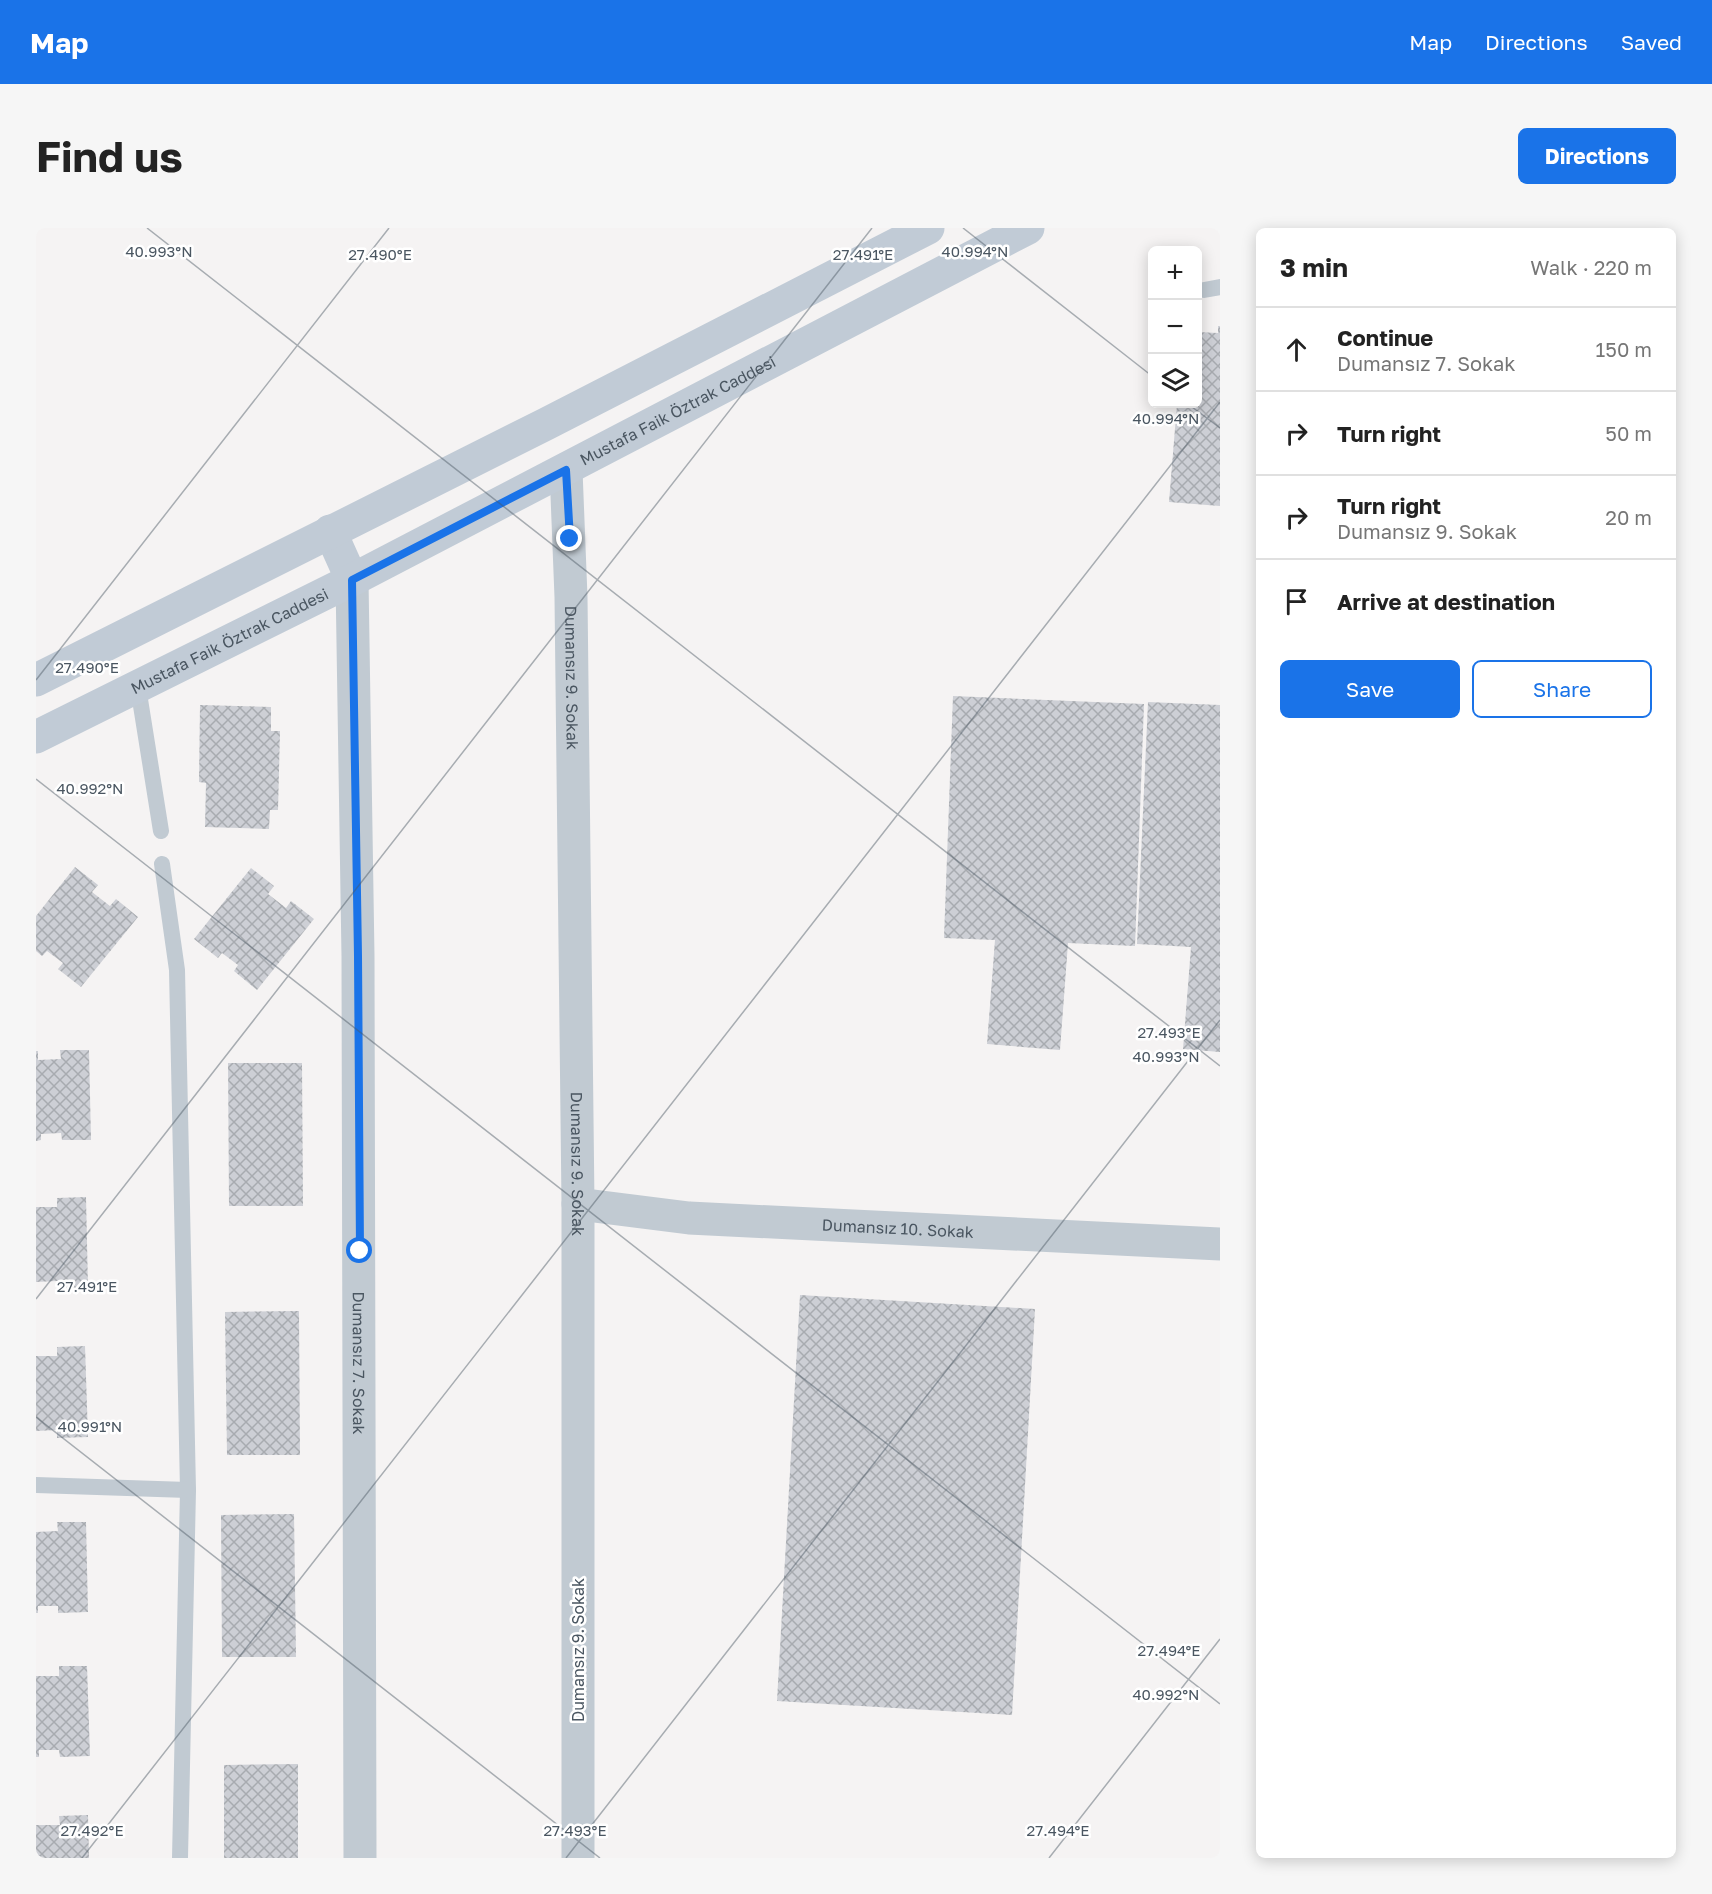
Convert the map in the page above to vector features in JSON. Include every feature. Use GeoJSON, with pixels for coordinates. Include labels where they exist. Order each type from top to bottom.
{"type":"FeatureCollection","features":[{"type":"Feature","properties":{"kind":"street"},"geometry":{"type":"LineString","coordinates":[[36,680],[546,424],[928,228]]}},
{"type":"Feature","properties":{"kind":"street","name":"Mustafa Faik Öztrak Caddesi"},"geometry":{"type":"LineString","coordinates":[[36,737],[352,580],[1028,228]]}},
{"type":"Feature","properties":{"kind":"street","name":"Dumansız 9. Sokak"},"geometry":{"type":"LineString","coordinates":[[566,470],[572,597],[578,1204],[578,1858]]}},
{"type":"Feature","properties":{"kind":"street"},"geometry":{"type":"LineString","coordinates":[[330,531],[352,580]]}},
{"type":"Feature","properties":{"kind":"street","name":"Dumansız 7. Sokak"},"geometry":{"type":"LineString","coordinates":[[352,580],[358,956],[360,1858]]}},
{"type":"Feature","properties":{"kind":"street","name":"Dumansız 10. Sokak"},"geometry":{"type":"LineString","coordinates":[[578,1204],[689,1218],[1220,1244]]}},
{"type":"Feature","properties":{"kind":"lane"},"geometry":{"type":"LineString","coordinates":[[138,687],[161,831]]}},
{"type":"Feature","properties":{"kind":"lane"},"geometry":{"type":"LineString","coordinates":[[162,864],[177,970],[188,1490],[180,1858]]}},
{"type":"Feature","properties":{"kind":"lane"},"geometry":{"type":"LineString","coordinates":[[36,1485],[188,1490]]}},
{"type":"Feature","properties":{"kind":"building"},"geometry":{"type":"Polygon","coordinates":[[[1218,326],[1220,326],[1220,506],[1169,502],[1177,408],[1202,408],[1202,332],[1218,333],[1218,326]]]}},
{"type":"Feature","properties":{"kind":"building"},"geometry":{"type":"Polygon","coordinates":[[[953,696],[1144,704],[1135,946],[1068,943],[1060,1050],[987,1044],[995,940],[944,938],[953,696]]]}},
{"type":"Feature","properties":{"kind":"building"},"geometry":{"type":"Polygon","coordinates":[[[1148,702],[1220,705],[1220,1052],[1183,1049],[1191,947],[1137,944],[1148,702]]]}},
{"type":"Feature","properties":{"kind":"building"},"geometry":{"type":"Polygon","coordinates":[[[200,705],[271,707],[271,731],[280,731],[278,810],[270,810],[269,829],[205,827],[206,783],[199,782],[200,705]]]}},
{"type":"Feature","properties":{"kind":"building"},"geometry":{"type":"Polygon","coordinates":[[[75,867],[98,885],[92,892],[110,906],[116,899],[138,917],[81,987],[58,969],[63,963],[47,951],[42,956],[36,951],[36,916],[75,867]]]}},
{"type":"Feature","properties":{"kind":"building"},"geometry":{"type":"Polygon","coordinates":[[[251,868],[274,886],[268,894],[286,908],[291,901],[314,919],[257,990],[234,971],[238,965],[222,953],[218,958],[194,939],[251,868]]]}},
{"type":"Feature","properties":{"kind":"building"},"geometry":{"type":"Polygon","coordinates":[[[60,1050],[89,1050],[91,1140],[62,1140],[61,1133],[41,1134],[41,1140],[36,1141],[36,1051],[38,1051],[38,1060],[61,1059],[60,1050]]]}},
{"type":"Feature","properties":{"kind":"building"},"geometry":{"type":"Polygon","coordinates":[[[228,1063],[302,1063],[303,1206],[229,1206],[228,1063]]]}},
{"type":"Feature","properties":{"kind":"building"},"geometry":{"type":"Polygon","coordinates":[[[86,1197],[88,1288],[58,1288],[57,1281],[36,1282],[36,1207],[57,1207],[57,1198],[86,1197]]]}},
{"type":"Feature","properties":{"kind":"building"},"geometry":{"type":"Polygon","coordinates":[[[800,1295],[1035,1309],[1012,1715],[777,1701],[800,1295]]]}},
{"type":"Feature","properties":{"kind":"building"},"geometry":{"type":"Polygon","coordinates":[[[299,1311],[300,1455],[227,1455],[225,1312],[299,1311]]]}},
{"type":"Feature","properties":{"kind":"building"},"geometry":{"type":"Polygon","coordinates":[[[85,1346],[88,1437],[57,1438],[57,1430],[36,1431],[36,1356],[57,1356],[57,1347],[85,1346]]]}},
{"type":"Feature","properties":{"kind":"building"},"geometry":{"type":"Polygon","coordinates":[[[294,1514],[296,1657],[222,1657],[221,1515],[294,1514]]]}},
{"type":"Feature","properties":{"kind":"building"},"geometry":{"type":"Polygon","coordinates":[[[57,1522],[86,1522],[88,1612],[58,1613],[58,1606],[38,1606],[38,1613],[36,1613],[36,1532],[58,1531],[57,1522]]]}},
{"type":"Feature","properties":{"kind":"building"},"geometry":{"type":"Polygon","coordinates":[[[59,1666],[87,1666],[90,1756],[60,1757],[59,1750],[39,1750],[39,1757],[36,1757],[36,1676],[59,1676],[59,1666]]]}},
{"type":"Feature","properties":{"kind":"building"},"geometry":{"type":"Polygon","coordinates":[[[298,1764],[298,1858],[224,1858],[224,1765],[298,1764]]]}},
{"type":"Feature","properties":{"kind":"building"},"geometry":{"type":"Polygon","coordinates":[[[88,1815],[89,1858],[36,1858],[36,1825],[60,1825],[59,1816],[88,1815]]]}},
{"type":"Feature","properties":{"kind":"route"},"geometry":{"type":"LineString","coordinates":[[360,1251],[352,580],[566,470],[570,539]]}}]}
